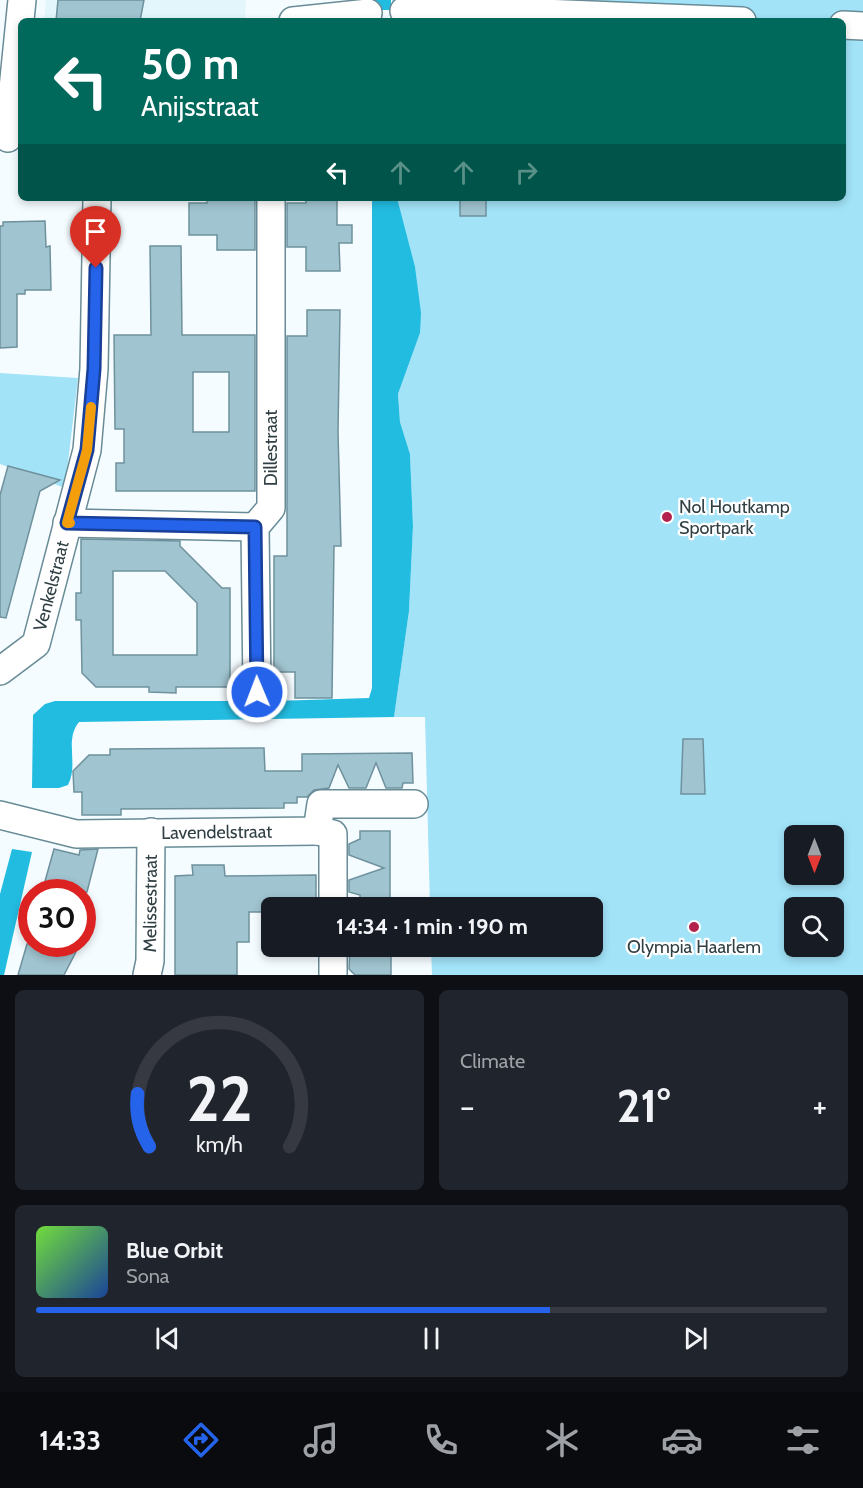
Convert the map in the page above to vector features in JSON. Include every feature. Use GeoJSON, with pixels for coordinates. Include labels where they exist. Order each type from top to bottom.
{"type":"FeatureCollection","features":[{"type":"Feature","properties":{"kind":"street"},"geometry":{"type":"LineString","coordinates":[[20,18],[22,0]]}},
{"type":"Feature","properties":{"kind":"street"},"geometry":{"type":"LineString","coordinates":[[404,11],[441,9],[667,18]]}},
{"type":"Feature","properties":{"kind":"street"},"geometry":{"type":"LineString","coordinates":[[321,18],[368,13]]}},
{"type":"Feature","properties":{"kind":"street"},"geometry":{"type":"LineString","coordinates":[[846,25],[863,26]]}},
{"type":"Feature","properties":{"kind":"street"},"geometry":{"type":"LineString","coordinates":[[10,138],[18,46]]}},
{"type":"Feature","properties":{"kind":"street","name":"Venkelstraat"},"geometry":{"type":"LineString","coordinates":[[0,671],[36,644],[87,450],[94,369],[97,201]]}},
{"type":"Feature","properties":{"kind":"street","name":"Dillestraat"},"geometry":{"type":"LineString","coordinates":[[255,527],[271,508],[271,201]]}},
{"type":"Feature","properties":{"kind":"street"},"geometry":{"type":"LineString","coordinates":[[67,523],[255,527],[257,692]]}},
{"type":"Feature","properties":{"kind":"street"},"geometry":{"type":"LineString","coordinates":[[333,897],[333,834],[317,831],[321,804],[414,804]]}},
{"type":"Feature","properties":{"kind":"street","name":"Lavendelstraat"},"geometry":{"type":"LineString","coordinates":[[0,815],[76,834],[317,831]]}},
{"type":"Feature","properties":{"kind":"street","name":"Melissestraat"},"geometry":{"type":"LineString","coordinates":[[147,975],[150,961],[151,832]]}},
{"type":"Feature","properties":{"kind":"street"},"geometry":{"type":"LineString","coordinates":[[333,957],[333,975]]}},
{"type":"Feature","properties":{"kind":"shaded area"},"geometry":{"type":"Polygon","coordinates":[[[46,0],[246,0],[245,18],[44,18],[46,0]]]}},
{"type":"Feature","properties":{"kind":"shaded area","name":"Nol Houtkamp Sportpark"},"geometry":{"type":"Polygon","coordinates":[[[392,0],[863,0],[863,975],[432,975],[431,957],[603,957],[603,897],[430,897],[425,717],[394,717],[409,611],[413,526],[410,454],[400,422],[398,394],[420,333],[398,201],[846,201],[846,18],[452,18],[392,10],[392,0]]]}},
{"type":"Feature","properties":{"kind":"shaded area"},"geometry":{"type":"Polygon","coordinates":[[[0,373],[78,378],[65,488],[0,464],[0,373]]]}},
{"type":"Feature","properties":{"kind":"water"},"geometry":{"type":"Polygon","coordinates":[[[370,0],[391,0],[391,10],[370,10],[370,0]]]}},
{"type":"Feature","properties":{"kind":"water"},"geometry":{"type":"Polygon","coordinates":[[[372,201],[398,201],[415,267],[421,313],[420,333],[398,394],[400,422],[410,454],[413,526],[409,611],[394,717],[79,722],[72,736],[72,769],[68,785],[59,788],[32,788],[33,715],[45,704],[55,701],[274,701],[369,698],[372,688],[372,201]]]}},
{"type":"Feature","properties":{"kind":"water"},"geometry":{"type":"Polygon","coordinates":[[[12,849],[32,852],[26,879],[18,879],[18,914],[4,975],[0,975],[0,894],[12,849]]]}},
{"type":"Feature","properties":{"kind":"building"},"geometry":{"type":"Polygon","coordinates":[[[58,0],[144,0],[141,18],[56,18],[58,0]]]}},
{"type":"Feature","properties":{"kind":"building"},"geometry":{"type":"Polygon","coordinates":[[[207,201],[255,201],[255,250],[217,250],[217,235],[189,235],[189,203],[207,203],[207,201]]]}},
{"type":"Feature","properties":{"kind":"building"},"geometry":{"type":"Polygon","coordinates":[[[306,201],[337,201],[337,225],[352,225],[352,243],[339,243],[340,271],[306,271],[306,247],[287,247],[287,203],[306,203],[306,201]]]}},
{"type":"Feature","properties":{"kind":"building"},"geometry":{"type":"Polygon","coordinates":[[[460,201],[486,201],[486,216],[460,216],[460,201]]]}},
{"type":"Feature","properties":{"kind":"building"},"geometry":{"type":"Polygon","coordinates":[[[45,221],[46,247],[50,246],[51,290],[25,290],[25,294],[17,294],[17,347],[0,348],[0,226],[3,226],[3,222],[45,221]]]}},
{"type":"Feature","properties":{"kind":"building"},"geometry":{"type":"Polygon","coordinates":[[[150,246],[181,246],[182,335],[255,335],[255,491],[116,491],[116,463],[124,463],[124,429],[115,429],[114,335],[151,335],[150,246]],[[193,372],[193,432],[229,432],[229,372],[193,372]]]}},
{"type":"Feature","properties":{"kind":"building"},"geometry":{"type":"Polygon","coordinates":[[[307,310],[340,310],[338,432],[341,546],[334,546],[332,698],[295,698],[295,672],[274,672],[274,556],[287,556],[287,336],[307,336],[307,310]]]}},
{"type":"Feature","properties":{"kind":"building"},"geometry":{"type":"Polygon","coordinates":[[[8,466],[60,480],[40,491],[6,618],[0,617],[0,495],[8,466]]]}},
{"type":"Feature","properties":{"kind":"building"},"geometry":{"type":"Polygon","coordinates":[[[81,539],[180,541],[180,546],[222,588],[230,588],[230,687],[176,687],[176,693],[149,692],[149,687],[96,687],[82,673],[81,620],[76,620],[76,593],[81,593],[81,539]],[[113,571],[113,655],[197,655],[197,603],[165,571],[113,571]]]}},
{"type":"Feature","properties":{"kind":"building"},"geometry":{"type":"Polygon","coordinates":[[[683,739],[703,739],[705,794],[681,794],[683,739]]]}},
{"type":"Feature","properties":{"kind":"building"},"geometry":{"type":"Polygon","coordinates":[[[264,748],[265,771],[302,771],[302,754],[412,753],[413,783],[403,783],[402,788],[386,788],[376,763],[366,788],[349,788],[338,765],[329,788],[314,790],[307,797],[297,797],[297,803],[284,803],[284,808],[121,809],[121,815],[82,815],[82,792],[74,792],[73,771],[89,755],[110,755],[110,749],[264,748]]]}},
{"type":"Feature","properties":{"kind":"building"},"geometry":{"type":"Polygon","coordinates":[[[360,831],[390,831],[390,897],[360,897],[360,895],[349,892],[349,880],[384,868],[349,855],[349,844],[360,839],[360,831]]]}},
{"type":"Feature","properties":{"kind":"building"},"geometry":{"type":"Polygon","coordinates":[[[54,849],[79,855],[80,850],[98,849],[90,879],[46,879],[54,849]]]}},
{"type":"Feature","properties":{"kind":"building"},"geometry":{"type":"Polygon","coordinates":[[[192,865],[224,865],[225,876],[316,875],[316,897],[261,897],[261,912],[249,912],[249,942],[237,942],[237,975],[175,975],[175,876],[193,875],[192,865]]]}},
{"type":"Feature","properties":{"kind":"building"},"geometry":{"type":"Polygon","coordinates":[[[23,957],[73,957],[64,975],[18,975],[23,957]]]}},
{"type":"Feature","properties":{"kind":"building"},"geometry":{"type":"Polygon","coordinates":[[[350,957],[391,957],[391,975],[355,975],[349,969],[350,957]]]}},
{"type":"Feature","properties":{"kind":"slow traffic"},"geometry":{"type":"LineString","coordinates":[[70,523],[67,523],[87,450],[91,407]]}},
{"type":"Feature","properties":{"kind":"place","name":"Nol Houtkamp Sportpark"},"geometry":{"type":"Point","coordinates":[667,517]}},
{"type":"Feature","properties":{"kind":"place","name":"Olympia Haarlem"},"geometry":{"type":"Point","coordinates":[694,927]}},
{"type":"Feature","properties":{"kind":"route"},"geometry":{"type":"LineString","coordinates":[[96,268],[94,369],[87,450],[67,523],[255,527],[257,692]]}}]}
